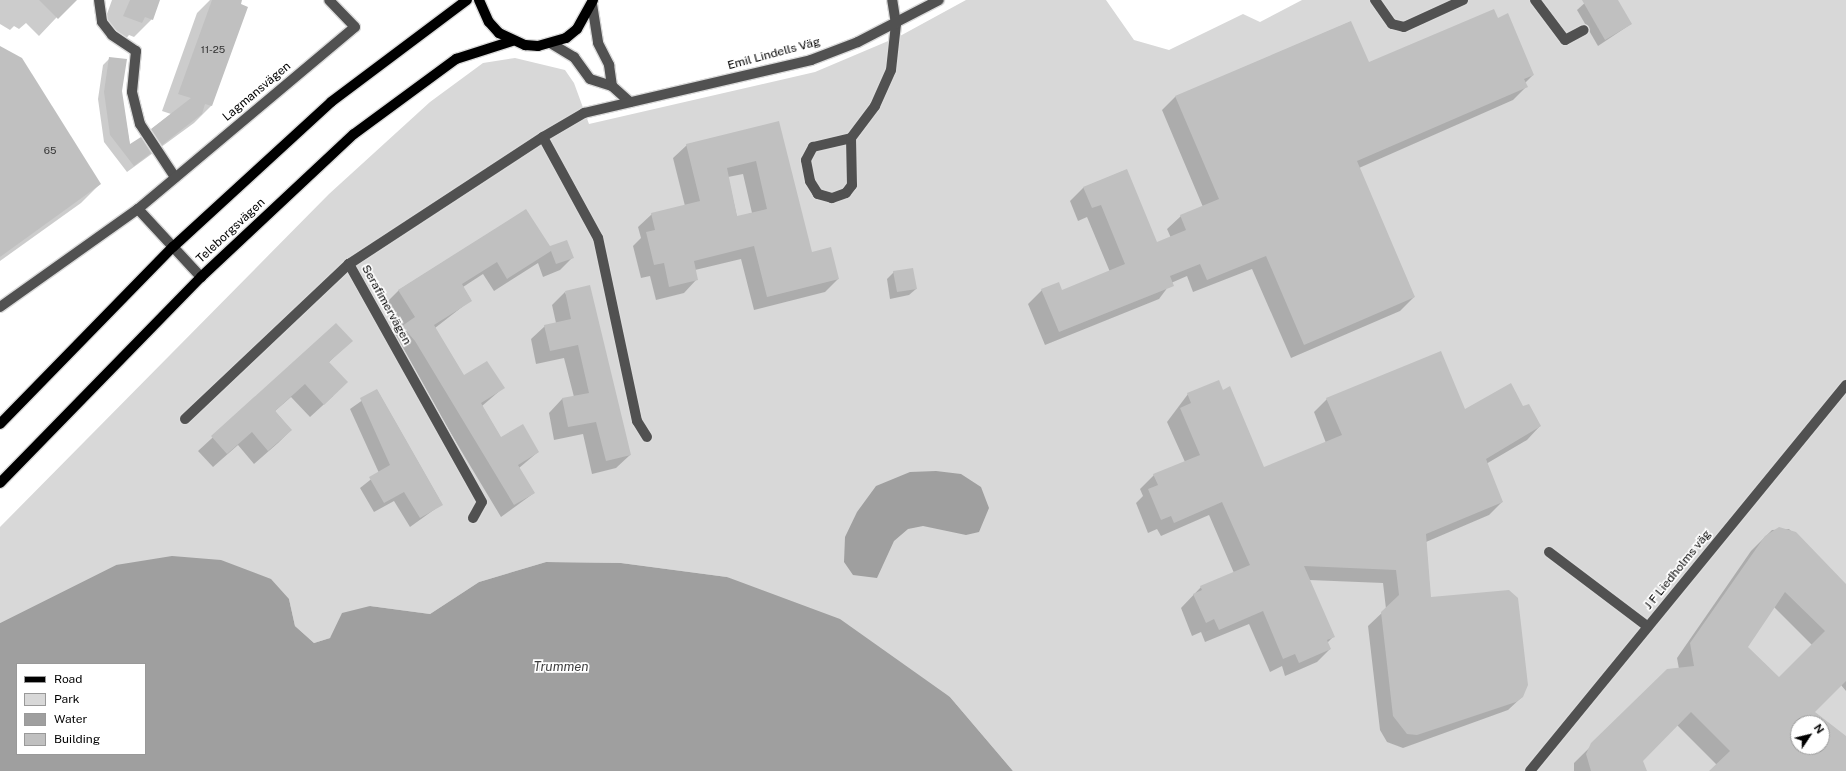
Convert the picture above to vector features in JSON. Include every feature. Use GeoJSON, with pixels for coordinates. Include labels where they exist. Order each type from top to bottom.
{"type":"FeatureCollection","features":[{"type":"Feature","properties":{"kind":"main road"},"geometry":{"type":"LineString","coordinates":[[0,424],[173,247],[331,102],[467,0]]}},
{"type":"Feature","properties":{"kind":"main road"},"geometry":{"type":"LineString","coordinates":[[479,0],[489,22],[512,41],[525,45],[552,44],[577,29],[593,2]]}},
{"type":"Feature","properties":{"kind":"main road","name":"Teleborgsvägen"},"geometry":{"type":"LineString","coordinates":[[0,483],[201,277],[354,134],[432,74],[480,48],[512,41]]}},
{"type":"Feature","properties":{"kind":"street"},"geometry":{"type":"LineString","coordinates":[[99,0],[102,22],[112,35],[136,51],[132,92],[140,124],[175,177]]}},
{"type":"Feature","properties":{"kind":"street","name":"Lagmansvägen"},"geometry":{"type":"LineString","coordinates":[[0,307],[138,209],[355,27],[329,0]]}},
{"type":"Feature","properties":{"kind":"street"},"geometry":{"type":"LineString","coordinates":[[851,138],[813,147],[806,160],[810,181],[818,194],[832,198],[846,193],[852,185],[851,138],[875,106],[891,70],[896,24],[892,0]]}},
{"type":"Feature","properties":{"kind":"street","name":"Emil Lindells Väg"},"geometry":{"type":"LineString","coordinates":[[584,114],[811,60],[896,24],[939,0]]}},
{"type":"Feature","properties":{"kind":"street"},"geometry":{"type":"LineString","coordinates":[[1375,0],[1382,14],[1392,24],[1404,27],[1462,0]]}},
{"type":"Feature","properties":{"kind":"street"},"geometry":{"type":"LineString","coordinates":[[1535,0],[1565,40],[1584,30]]}},
{"type":"Feature","properties":{"kind":"street"},"geometry":{"type":"LineString","coordinates":[[593,2],[598,43],[609,65],[612,86]]}},
{"type":"Feature","properties":{"kind":"street"},"geometry":{"type":"LineString","coordinates":[[552,44],[574,57],[590,79],[612,86],[630,102]]}},
{"type":"Feature","properties":{"kind":"street","name":"Serafimervägen"},"geometry":{"type":"LineString","coordinates":[[473,518],[482,502],[349,264],[543,137],[584,114]]}},
{"type":"Feature","properties":{"kind":"street"},"geometry":{"type":"LineString","coordinates":[[543,137],[598,238],[637,421],[647,437]]}},
{"type":"Feature","properties":{"kind":"street"},"geometry":{"type":"LineString","coordinates":[[138,209],[201,277]]}},
{"type":"Feature","properties":{"kind":"street"},"geometry":{"type":"LineString","coordinates":[[185,418],[349,264]]}},
{"type":"Feature","properties":{"kind":"street","name":"J F Liedholms väg"},"geometry":{"type":"LineString","coordinates":[[1530,771],[1846,386]]}},
{"type":"Feature","properties":{"kind":"street"},"geometry":{"type":"LineString","coordinates":[[1549,552],[1648,627]]}},
{"type":"Feature","properties":{"kind":"green space"},"geometry":{"type":"Polygon","coordinates":[[[966,0],[1106,0],[1134,40],[1169,50],[1243,14],[1260,22],[1302,0],[1846,0],[1846,771],[1013,771],[950,697],[727,577],[621,563],[546,562],[479,582],[430,614],[370,606],[330,638],[314,643],[295,626],[289,599],[116,565],[0,623],[0,527],[329,194],[430,102],[483,63],[515,58],[565,70],[574,83],[589,124],[815,72],[900,36],[966,0]]]}},
{"type":"Feature","properties":{"kind":"water"},"geometry":{"type":"Polygon","coordinates":[[[936,471],[961,474],[981,487],[989,508],[979,532],[966,535],[923,526],[908,529],[894,541],[877,578],[853,575],[844,562],[845,537],[857,512],[876,486],[910,472],[936,471]]]}},
{"type":"Feature","properties":{"kind":"water","name":"Trummen"},"geometry":{"type":"Polygon","coordinates":[[[172,556],[221,560],[271,579],[289,599],[295,626],[314,643],[330,638],[342,613],[370,606],[430,614],[479,582],[546,562],[621,563],[727,577],[840,619],[950,697],[1013,771],[0,771],[0,623],[116,565],[172,556]]]}},
{"type":"Feature","properties":{"kind":"building"},"geometry":{"type":"Polygon","coordinates":[[[39,0],[77,0],[58,19],[39,0]]]}},
{"type":"Feature","properties":{"kind":"building"},"geometry":{"type":"Polygon","coordinates":[[[130,0],[160,0],[153,20],[145,17],[142,23],[123,16],[130,0]]]}},
{"type":"Feature","properties":{"kind":"building"},"geometry":{"type":"Polygon","coordinates":[[[212,0],[242,0],[241,4],[248,7],[212,106],[205,104],[202,114],[162,145],[151,129],[191,98],[178,94],[212,0]]]}},
{"type":"Feature","properties":{"kind":"building"},"geometry":{"type":"Polygon","coordinates":[[[1582,0],[1618,0],[1632,24],[1605,40],[1582,0]]]}},
{"type":"Feature","properties":{"kind":"building"},"geometry":{"type":"Polygon","coordinates":[[[1494,9],[1498,18],[1508,13],[1534,75],[1524,79],[1528,87],[1357,161],[1415,297],[1304,345],[1266,256],[1207,280],[1200,264],[1170,276],[1174,286],[1059,332],[1041,289],[1059,282],[1062,290],[1125,264],[1101,205],[1092,208],[1083,187],[1127,169],[1157,242],[1186,230],[1180,215],[1219,199],[1175,96],[1351,21],[1369,62],[1494,9]]]}},
{"type":"Feature","properties":{"kind":"building"},"geometry":{"type":"Polygon","coordinates":[[[0,46],[22,58],[101,184],[0,257],[0,46]]]}},
{"type":"Feature","properties":{"kind":"building"},"geometry":{"type":"Polygon","coordinates":[[[109,57],[127,59],[122,91],[130,144],[141,137],[151,153],[134,166],[110,135],[104,92],[109,57]]]}},
{"type":"Feature","properties":{"kind":"building"},"geometry":{"type":"Polygon","coordinates":[[[779,121],[812,252],[831,247],[839,279],[767,297],[754,246],[694,261],[698,280],[669,287],[664,263],[654,265],[646,232],[655,230],[651,213],[700,201],[686,144],[779,121]],[[756,161],[727,168],[737,216],[767,209],[756,161]]]}},
{"type":"Feature","properties":{"kind":"building"},"geometry":{"type":"Polygon","coordinates":[[[526,209],[550,246],[567,240],[574,258],[556,264],[551,251],[507,279],[497,262],[462,284],[472,301],[434,325],[464,375],[487,361],[505,388],[481,403],[501,437],[523,424],[539,452],[518,465],[535,493],[514,505],[415,341],[402,326],[415,317],[398,290],[526,209]]]}},
{"type":"Feature","properties":{"kind":"building"},"geometry":{"type":"Polygon","coordinates":[[[913,268],[917,289],[897,292],[893,271],[913,268]]]}},
{"type":"Feature","properties":{"kind":"building"},"geometry":{"type":"Polygon","coordinates":[[[590,285],[631,455],[606,461],[596,422],[568,427],[562,398],[589,393],[578,345],[550,351],[544,325],[571,319],[565,291],[590,285]]]}},
{"type":"Feature","properties":{"kind":"building"},"geometry":{"type":"Polygon","coordinates":[[[336,323],[353,341],[329,362],[348,382],[324,405],[305,384],[275,411],[292,430],[268,451],[252,432],[227,454],[211,436],[336,323]]]}},
{"type":"Feature","properties":{"kind":"building"},"geometry":{"type":"Polygon","coordinates":[[[1441,351],[1465,409],[1511,383],[1523,406],[1529,404],[1541,426],[1486,459],[1503,502],[1426,534],[1431,597],[1509,590],[1518,598],[1528,685],[1523,697],[1516,702],[1417,735],[1407,734],[1393,716],[1381,612],[1399,595],[1396,570],[1304,566],[1335,637],[1327,640],[1331,649],[1299,663],[1295,654],[1283,659],[1263,611],[1219,630],[1214,619],[1206,623],[1193,594],[1202,590],[1200,586],[1250,565],[1222,502],[1174,523],[1171,516],[1161,520],[1148,489],[1158,485],[1153,474],[1200,455],[1180,408],[1191,403],[1187,393],[1219,380],[1223,390],[1230,386],[1264,467],[1342,435],[1326,398],[1441,351]]]}},
{"type":"Feature","properties":{"kind":"building"},"geometry":{"type":"Polygon","coordinates":[[[377,389],[443,505],[420,518],[404,492],[384,503],[369,477],[390,465],[360,398],[377,389]]]}},
{"type":"Feature","properties":{"kind":"building"},"geometry":{"type":"Polygon","coordinates":[[[1779,527],[1796,532],[1846,584],[1846,681],[1815,712],[1819,715],[1790,715],[1790,755],[1830,755],[1830,724],[1846,736],[1846,771],[1709,771],[1730,751],[1691,712],[1643,761],[1647,771],[1591,771],[1586,754],[1591,743],[1667,669],[1694,666],[1690,643],[1765,536],[1779,527]],[[1785,592],[1748,647],[1779,677],[1825,631],[1785,592]]]}}]}
